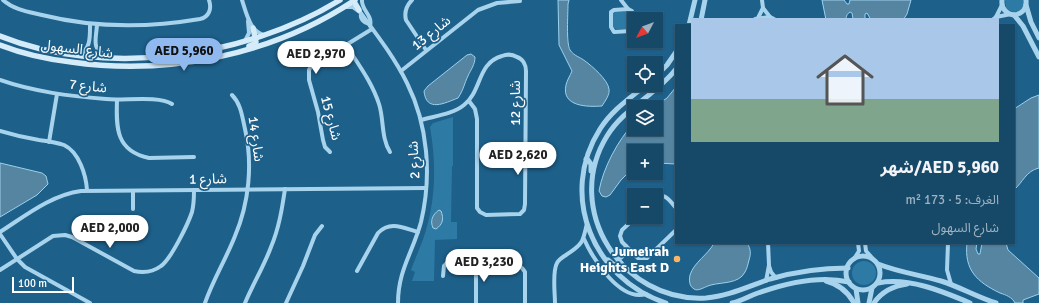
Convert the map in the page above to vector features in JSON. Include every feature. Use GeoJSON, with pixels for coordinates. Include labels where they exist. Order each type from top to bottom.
{"type":"FeatureCollection","features":[{"type":"Feature","properties":{"kind":"main road","name":"شارع السهول"},"geometry":{"type":"LineString","coordinates":[[0,36],[31,46],[79,55],[111,58],[135,58],[182,55],[223,48],[265,36],[304,20],[340,0]]}},
{"type":"Feature","properties":{"kind":"main road","name":"شارع السهول"},"geometry":{"type":"LineString","coordinates":[[0,45],[48,59],[78,63],[112,66],[152,66],[181,63],[226,55],[254,48],[295,33],[321,21],[354,0]]}},
{"type":"Feature","properties":{"kind":"main road"},"geometry":{"type":"LineString","coordinates":[[354,0],[361,11]]}},
{"type":"Feature","properties":{"kind":"main road"},"geometry":{"type":"LineString","coordinates":[[226,55],[254,44],[256,42],[256,38],[253,28]]}},
{"type":"Feature","properties":{"kind":"street"},"geometry":{"type":"LineString","coordinates":[[3,0],[14,8],[37,14],[97,25],[152,25],[200,19],[208,14],[210,7],[209,0]]}},
{"type":"Feature","properties":{"kind":"street"},"geometry":{"type":"LineString","coordinates":[[242,0],[253,28],[259,34],[265,36]]}},
{"type":"Feature","properties":{"kind":"street"},"geometry":{"type":"LineString","coordinates":[[362,0],[361,19],[371,26]]}},
{"type":"Feature","properties":{"kind":"street"},"geometry":{"type":"LineString","coordinates":[[412,0],[406,8],[406,20],[426,50]]}},
{"type":"Feature","properties":{"kind":"street","name":"شارع 13"},"geometry":{"type":"LineString","coordinates":[[401,71],[426,50],[482,8],[496,3],[512,0],[520,1]]}},
{"type":"Feature","properties":{"kind":"street"},"geometry":{"type":"LineString","coordinates":[[616,10],[620,0],[628,9],[632,11],[633,28],[630,31],[616,32],[611,29],[611,12],[628,9]]}},
{"type":"Feature","properties":{"kind":"street"},"geometry":{"type":"LineString","coordinates":[[689,24],[695,0]]}},
{"type":"Feature","properties":{"kind":"street"},"geometry":{"type":"LineString","coordinates":[[700,24],[705,0]]}},
{"type":"Feature","properties":{"kind":"street"},"geometry":{"type":"LineString","coordinates":[[762,0],[763,8],[770,17],[774,19],[775,24]]}},
{"type":"Feature","properties":{"kind":"street"},"geometry":{"type":"LineString","coordinates":[[1002,2],[1005,11],[1012,15],[1022,26],[1039,57]]}},
{"type":"Feature","properties":{"kind":"street"},"geometry":{"type":"LineString","coordinates":[[996,17],[1002,2]]}},
{"type":"Feature","properties":{"kind":"street"},"geometry":{"type":"LineString","coordinates":[[987,24],[996,17],[1012,15],[1023,11],[1027,2]]}},
{"type":"Feature","properties":{"kind":"street"},"geometry":{"type":"LineString","coordinates":[[1027,2],[1031,22],[1039,38]]}},
{"type":"Feature","properties":{"kind":"street"},"geometry":{"type":"LineString","coordinates":[[345,7],[353,7],[361,11],[370,18],[371,26]]}},
{"type":"Feature","properties":{"kind":"street"},"geometry":{"type":"LineString","coordinates":[[753,24],[754,20],[758,18],[763,8]]}},
{"type":"Feature","properties":{"kind":"street"},"geometry":{"type":"LineString","coordinates":[[244,42],[249,33],[248,17]]}},
{"type":"Feature","properties":{"kind":"street"},"geometry":{"type":"LineString","coordinates":[[758,18],[770,17]]}},
{"type":"Feature","properties":{"kind":"street"},"geometry":{"type":"LineString","coordinates":[[79,55],[85,51],[89,44],[90,24]]}},
{"type":"Feature","properties":{"kind":"street"},"geometry":{"type":"LineString","coordinates":[[97,25],[95,45],[100,53],[111,58]]}},
{"type":"Feature","properties":{"kind":"street","name":"شارع 15"},"geometry":{"type":"LineString","coordinates":[[330,152],[325,146],[323,140],[318,112],[308,73],[310,67],[317,59],[346,45],[371,26]]}},
{"type":"Feature","properties":{"kind":"street","name":"شارع 2"},"geometry":{"type":"LineString","coordinates":[[371,26],[401,71],[413,96],[421,120],[426,154],[426,188],[422,215],[418,232],[401,277],[398,303]]}},
{"type":"Feature","properties":{"kind":"street"},"geometry":{"type":"LineString","coordinates":[[89,44],[95,45]]}},
{"type":"Feature","properties":{"kind":"street"},"geometry":{"type":"LineString","coordinates":[[346,45],[369,80],[376,97],[382,115],[385,142],[390,152]]}},
{"type":"Feature","properties":{"kind":"street"},"geometry":{"type":"LineString","coordinates":[[663,69],[675,53]]}},
{"type":"Feature","properties":{"kind":"street","name":"شارع 12"},"geometry":{"type":"LineString","coordinates":[[421,120],[456,110],[468,101],[473,94],[484,69],[491,61],[500,56],[508,55],[517,57],[524,62],[526,71],[525,204],[524,210],[520,214],[488,216],[481,213],[477,208],[477,119],[475,109],[468,101]]}},
{"type":"Feature","properties":{"kind":"street"},"geometry":{"type":"LineString","coordinates":[[663,83],[675,70]]}},
{"type":"Feature","properties":{"kind":"street","name":"شارع 7"},"geometry":{"type":"LineString","coordinates":[[0,80],[57,94],[117,100],[160,99],[172,104]]}},
{"type":"Feature","properties":{"kind":"street"},"geometry":{"type":"LineString","coordinates":[[653,92],[643,100],[639,97],[637,92],[624,102],[607,119],[595,138],[586,160],[582,187],[584,210],[587,222],[598,249],[615,272],[626,282],[646,294],[666,303]]}},
{"type":"Feature","properties":{"kind":"street","name":"شارع 7"},"geometry":{"type":"LineString","coordinates":[[49,142],[57,94]]}},
{"type":"Feature","properties":{"kind":"street","name":"شارع 14"},"geometry":{"type":"LineString","coordinates":[[232,95],[240,106],[248,146],[249,172],[247,189]]}},
{"type":"Feature","properties":{"kind":"street","name":"شارع 7"},"geometry":{"type":"LineString","coordinates":[[117,100],[118,130],[123,142],[132,151],[149,158],[194,157]]}},
{"type":"Feature","properties":{"kind":"street"},"geometry":{"type":"LineString","coordinates":[[627,113],[620,118],[607,136],[596,160],[592,188],[592,202],[597,222],[606,242],[619,262],[634,276],[650,286],[668,293],[687,297],[705,298],[723,296],[766,281],[800,272],[848,268]]}},
{"type":"Feature","properties":{"kind":"street"},"geometry":{"type":"LineString","coordinates":[[0,131],[63,145],[74,153],[84,172],[87,190]]}},
{"type":"Feature","properties":{"kind":"street"},"geometry":{"type":"LineString","coordinates":[[586,160],[591,164],[590,179],[592,188]]}},
{"type":"Feature","properties":{"kind":"street","name":"شارع 1"},"geometry":{"type":"LineString","coordinates":[[0,233],[58,197],[87,190],[133,191],[426,188]]}},
{"type":"Feature","properties":{"kind":"street"},"geometry":{"type":"LineString","coordinates":[[205,303],[237,231],[243,214],[247,189]]}},
{"type":"Feature","properties":{"kind":"street"},"geometry":{"type":"LineString","coordinates":[[245,303],[275,238],[282,211],[285,189]]}},
{"type":"Feature","properties":{"kind":"street"},"geometry":{"type":"LineString","coordinates":[[0,270],[50,238],[57,235],[65,235],[72,237],[134,271],[158,271],[170,257],[189,220],[193,205],[194,190]]}},
{"type":"Feature","properties":{"kind":"street"},"geometry":{"type":"LineString","coordinates":[[133,191],[133,209]]}},
{"type":"Feature","properties":{"kind":"street"},"geometry":{"type":"LineString","coordinates":[[663,196],[665,196],[675,207]]}},
{"type":"Feature","properties":{"kind":"street"},"geometry":{"type":"LineString","coordinates":[[555,303],[555,274],[557,264],[560,259],[578,248],[584,239],[587,222]]}},
{"type":"Feature","properties":{"kind":"street"},"geometry":{"type":"LineString","coordinates":[[629,224],[620,233],[620,239],[638,258],[644,259],[647,258],[675,231]]}},
{"type":"Feature","properties":{"kind":"street"},"geometry":{"type":"LineString","coordinates":[[357,271],[382,228],[394,225],[418,232]]}},
{"type":"Feature","properties":{"kind":"street"},"geometry":{"type":"LineString","coordinates":[[286,303],[315,235],[322,226]]}},
{"type":"Feature","properties":{"kind":"street"},"geometry":{"type":"LineString","coordinates":[[0,233],[17,259],[29,270],[90,303]]}},
{"type":"Feature","properties":{"kind":"street"},"geometry":{"type":"LineString","coordinates":[[584,239],[599,264],[620,286],[636,296],[646,294]]}},
{"type":"Feature","properties":{"kind":"street"},"geometry":{"type":"LineString","coordinates":[[766,281],[769,265],[768,244]]}},
{"type":"Feature","properties":{"kind":"street"},"geometry":{"type":"LineString","coordinates":[[858,244],[858,251],[846,272],[849,282],[856,289],[858,303]]}},
{"type":"Feature","properties":{"kind":"street"},"geometry":{"type":"LineString","coordinates":[[865,244],[866,250],[876,262],[880,274],[878,283]]}},
{"type":"Feature","properties":{"kind":"street"},"geometry":{"type":"LineString","coordinates":[[940,281],[944,277],[947,270],[948,244]]}},
{"type":"Feature","properties":{"kind":"street"},"geometry":{"type":"LineString","coordinates":[[598,249],[612,264],[617,265],[623,256],[626,246]]}},
{"type":"Feature","properties":{"kind":"street"},"geometry":{"type":"LineString","coordinates":[[623,256],[632,252]]}},
{"type":"Feature","properties":{"kind":"street"},"geometry":{"type":"LineString","coordinates":[[854,259],[864,256],[896,271],[952,284],[996,303]]}},
{"type":"Feature","properties":{"kind":"street"},"geometry":{"type":"LineString","coordinates":[[443,276],[444,266],[446,264],[515,264],[524,270],[525,303]]}},
{"type":"Feature","properties":{"kind":"street"},"geometry":{"type":"LineString","coordinates":[[476,264],[476,303]]}},
{"type":"Feature","properties":{"kind":"street"},"geometry":{"type":"LineString","coordinates":[[769,265],[771,272],[776,278]]}},
{"type":"Feature","properties":{"kind":"street"},"geometry":{"type":"LineString","coordinates":[[947,270],[952,284]]}},
{"type":"Feature","properties":{"kind":"street"},"geometry":{"type":"LineString","coordinates":[[734,302],[782,286],[819,279],[849,282]]}},
{"type":"Feature","properties":{"kind":"street"},"geometry":{"type":"LineString","coordinates":[[819,279],[839,287],[848,294],[854,303]]}},
{"type":"Feature","properties":{"kind":"street"},"geometry":{"type":"LineString","coordinates":[[856,289],[861,290],[872,288],[878,283],[895,281],[944,293],[970,303]]}},
{"type":"Feature","properties":{"kind":"street"},"geometry":{"type":"LineString","coordinates":[[874,303],[880,296],[890,289],[901,285],[911,284]]}},
{"type":"Feature","properties":{"kind":"street"},"geometry":{"type":"LineString","coordinates":[[869,303],[872,288]]}},
{"type":"Feature","properties":{"kind":"street"},"geometry":{"type":"LineString","coordinates":[[734,302],[736,295],[740,290]]}},
{"type":"Feature","properties":{"kind":"shaded area"},"geometry":{"type":"Polygon","coordinates":[[[558,0],[569,0],[568,35],[570,50],[573,54],[585,61],[595,70],[608,85],[609,93],[602,106],[583,106],[572,102],[568,98],[566,85],[572,71],[559,45],[558,0]]]}},
{"type":"Feature","properties":{"kind":"shaded area"},"geometry":{"type":"Polygon","coordinates":[[[822,0],[844,0],[847,4],[849,4],[850,0],[911,0],[907,14],[901,24],[875,24],[867,13],[865,14],[865,24],[854,24],[852,13],[850,12],[848,13],[846,19],[846,24],[827,24],[822,0]]]}},
{"type":"Feature","properties":{"kind":"shaded area"},"geometry":{"type":"Polygon","coordinates":[[[1005,0],[1024,0],[1024,4],[1018,11],[1012,12],[1006,8],[1005,0]]]}},
{"type":"Feature","properties":{"kind":"shaded area"},"geometry":{"type":"Polygon","coordinates":[[[627,11],[628,12],[627,12],[627,29],[616,29],[613,27],[613,13],[627,11]]]}},
{"type":"Feature","properties":{"kind":"shaded area"},"geometry":{"type":"Polygon","coordinates":[[[471,54],[475,57],[473,67],[458,98],[437,105],[428,102],[424,91],[428,86],[467,55],[471,54]]]}},
{"type":"Feature","properties":{"kind":"shaded area"},"geometry":{"type":"Polygon","coordinates":[[[675,88],[675,164],[663,163],[663,144],[627,144],[627,174],[610,195],[606,197],[602,196],[599,191],[604,173],[612,155],[627,131],[627,136],[663,136],[663,101],[675,88]]]}},
{"type":"Feature","properties":{"kind":"shaded area"},"geometry":{"type":"Polygon","coordinates":[[[1039,95],[1039,168],[1028,174],[1015,189],[1015,108],[1031,98],[1039,95]]]}},
{"type":"Feature","properties":{"kind":"shaded area"},"geometry":{"type":"Polygon","coordinates":[[[453,117],[451,222],[457,222],[457,239],[435,240],[434,281],[412,281],[415,272],[411,270],[423,240],[432,204],[434,166],[430,127],[433,123],[453,117]]]}},
{"type":"Feature","properties":{"kind":"shaded area"},"geometry":{"type":"Polygon","coordinates":[[[0,163],[42,173],[46,176],[48,184],[37,195],[0,217],[0,163]]]}},
{"type":"Feature","properties":{"kind":"shaded area"},"geometry":{"type":"Polygon","coordinates":[[[439,210],[441,211],[443,219],[436,229],[433,228],[432,221],[433,216],[439,210]]]}},
{"type":"Feature","properties":{"kind":"shaded area"},"geometry":{"type":"Polygon","coordinates":[[[713,244],[748,244],[750,258],[746,269],[739,279],[696,290],[690,285],[690,275],[695,266],[713,244]]]}},
{"type":"Feature","properties":{"kind":"shaded area"},"geometry":{"type":"Polygon","coordinates":[[[967,244],[977,244],[976,249],[978,254],[980,254],[982,244],[1006,244],[1008,250],[1039,278],[1039,294],[1023,300],[1023,303],[1015,303],[1009,296],[992,289],[974,274],[970,268],[967,244]]]}},
{"type":"Feature","properties":{"kind":"shaded area"},"geometry":{"type":"Polygon","coordinates":[[[864,261],[873,264],[876,273],[873,282],[864,285],[855,282],[852,273],[855,264],[864,261]]]}},
{"type":"Feature","properties":{"kind":"place","name":"Jumeirah Heights East D"},"geometry":{"type":"Point","coordinates":[677,259]}}]}
